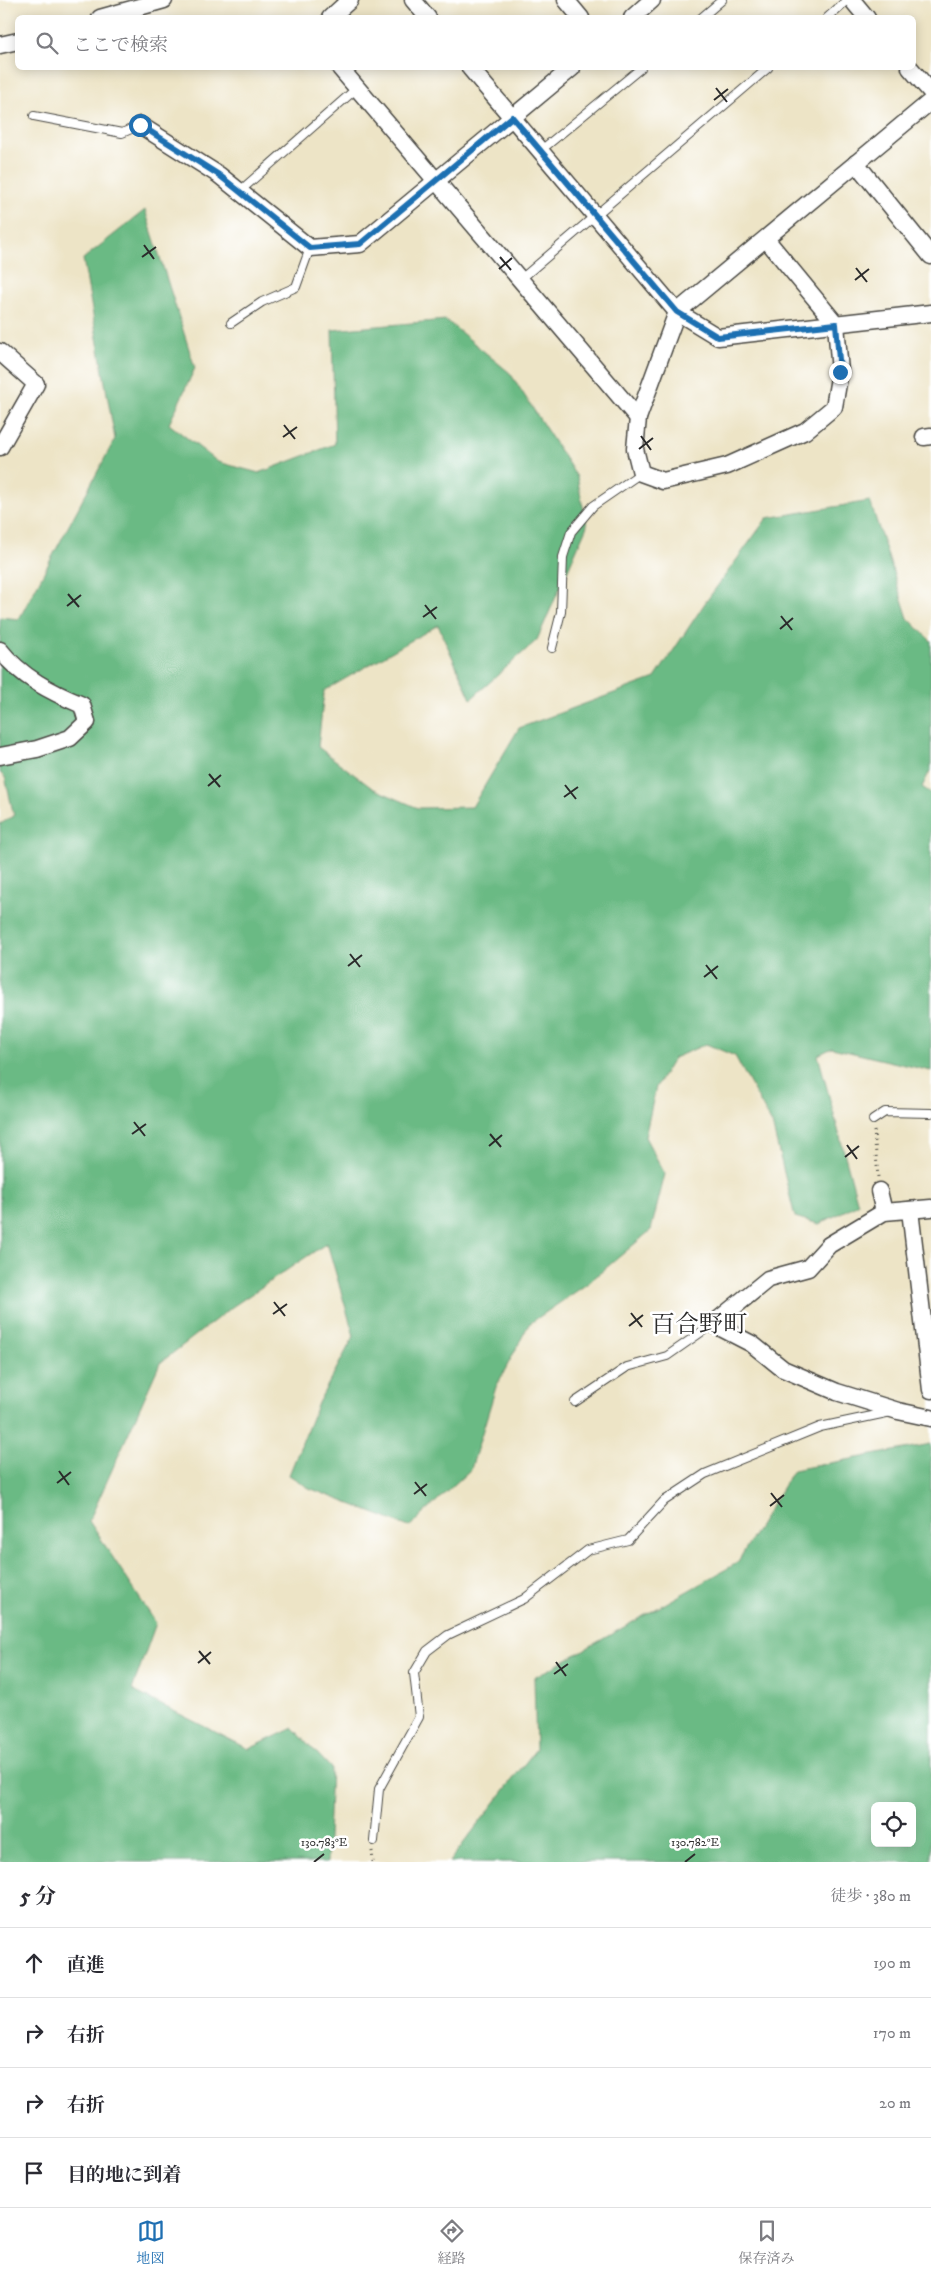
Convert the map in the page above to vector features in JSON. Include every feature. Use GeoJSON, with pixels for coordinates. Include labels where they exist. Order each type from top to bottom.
{"type":"FeatureCollection","features":[{"type":"Feature","properties":{"kind":"street"},"geometry":{"type":"LineString","coordinates":[[111,15],[164,0]]}},
{"type":"Feature","properties":{"kind":"street"},"geometry":{"type":"LineString","coordinates":[[333,15],[350,0]]}},
{"type":"Feature","properties":{"kind":"street"},"geometry":{"type":"LineString","coordinates":[[413,0],[426,15]]}},
{"type":"Feature","properties":{"kind":"street"},"geometry":{"type":"LineString","coordinates":[[566,0],[578,15]]}},
{"type":"Feature","properties":{"kind":"street"},"geometry":{"type":"LineString","coordinates":[[635,15],[652,0]]}},
{"type":"Feature","properties":{"kind":"street"},"geometry":{"type":"LineString","coordinates":[[852,0],[864,15]]}},
{"type":"Feature","properties":{"kind":"street"},"geometry":{"type":"LineString","coordinates":[[0,45],[15,41]]}},
{"type":"Feature","properties":{"kind":"street"},"geometry":{"type":"LineString","coordinates":[[342,70],[638,418]]}},
{"type":"Feature","properties":{"kind":"street"},"geometry":{"type":"LineString","coordinates":[[472,70],[677,312],[718,337],[931,312]]}},
{"type":"Feature","properties":{"kind":"street"},"geometry":{"type":"LineString","coordinates":[[140,125],[219,175],[310,248],[360,244],[570,70]]}},
{"type":"Feature","properties":{"kind":"street"},"geometry":{"type":"LineString","coordinates":[[912,70],[931,92]]}},
{"type":"Feature","properties":{"kind":"street"},"geometry":{"type":"LineString","coordinates":[[766,239],[836,324],[840,372],[834,407],[805,431],[727,466],[663,481],[641,473],[635,449],[638,418],[677,312],[931,101]]}},
{"type":"Feature","properties":{"kind":"street"},"geometry":{"type":"LineString","coordinates":[[856,163],[931,256]]}},
{"type":"Feature","properties":{"kind":"street"},"geometry":{"type":"LineString","coordinates":[[0,352],[36,384],[0,446]]}},
{"type":"Feature","properties":{"kind":"street"},"geometry":{"type":"LineString","coordinates":[[0,650],[12,665],[37,683],[82,706],[88,722],[70,738],[38,749],[0,756]]}},
{"type":"Feature","properties":{"kind":"street"},"geometry":{"type":"LineString","coordinates":[[879,1190],[884,1212]]}},
{"type":"Feature","properties":{"kind":"street"},"geometry":{"type":"LineString","coordinates":[[931,1208],[884,1212],[829,1245],[808,1268],[768,1279],[713,1324],[752,1344],[783,1369],[837,1392],[898,1411],[931,1418]]}},
{"type":"Feature","properties":{"kind":"street"},"geometry":{"type":"LineString","coordinates":[[910,1210],[931,1388]]}},
{"type":"Feature","properties":{"kind":"lane"},"geometry":{"type":"LineString","coordinates":[[704,15],[722,0]]}},
{"type":"Feature","properties":{"kind":"lane"},"geometry":{"type":"LineString","coordinates":[[830,15],[847,0]]}},
{"type":"Feature","properties":{"kind":"lane"},"geometry":{"type":"LineString","coordinates":[[540,151],[639,70]]}},
{"type":"Feature","properties":{"kind":"lane"},"geometry":{"type":"LineString","coordinates":[[521,279],[766,70]]}},
{"type":"Feature","properties":{"kind":"lane"},"geometry":{"type":"LineString","coordinates":[[240,191],[357,88]]}},
{"type":"Feature","properties":{"kind":"lane"},"geometry":{"type":"LineString","coordinates":[[34,116],[122,134],[140,125]]}},
{"type":"Feature","properties":{"kind":"lane"},"geometry":{"type":"LineString","coordinates":[[231,323],[262,302],[296,287],[310,248]]}},
{"type":"Feature","properties":{"kind":"lane"},"geometry":{"type":"LineString","coordinates":[[552,648],[561,612],[563,557],[572,532],[594,506],[641,473]]}},
{"type":"Feature","properties":{"kind":"lane"},"geometry":{"type":"LineString","coordinates":[[873,1120],[885,1112],[931,1113]]}},
{"type":"Feature","properties":{"kind":"lane"},"geometry":{"type":"LineString","coordinates":[[575,1402],[627,1368],[667,1356],[713,1324]]}},
{"type":"Feature","properties":{"kind":"lane"},"geometry":{"type":"LineString","coordinates":[[374,1841],[379,1789],[419,1717],[414,1673],[427,1651],[448,1635],[524,1599],[588,1550],[628,1540],[664,1502],[705,1474],[820,1427],[898,1411]]}},
{"type":"Feature","properties":{"kind":"path"},"geometry":{"type":"LineString","coordinates":[[873,1120],[879,1190]]}},
{"type":"Feature","properties":{"kind":"green space"},"geometry":{"type":"Polygon","coordinates":[[[145,210],[195,368],[169,424],[218,462],[259,473],[335,444],[332,330],[446,320],[510,373],[577,477],[587,526],[537,640],[471,699],[438,625],[324,691],[318,747],[372,788],[418,808],[472,807],[519,728],[655,678],[705,603],[767,518],[870,501],[908,618],[931,641],[931,769],[922,787],[931,793],[931,1071],[832,1048],[818,1055],[858,1204],[819,1224],[795,1217],[772,1124],[735,1056],[706,1044],[674,1058],[656,1087],[645,1137],[665,1174],[651,1230],[587,1284],[529,1324],[496,1387],[471,1469],[409,1527],[309,1488],[289,1475],[318,1403],[354,1336],[327,1243],[232,1307],[160,1363],[89,1521],[156,1623],[132,1690],[249,1749],[293,1728],[331,1768],[327,1862],[0,1862],[0,824],[14,816],[5,777],[0,773],[0,617],[19,619],[115,439],[83,259],[145,210]]]}},
{"type":"Feature","properties":{"kind":"green space"},"geometry":{"type":"Polygon","coordinates":[[[931,1444],[931,1862],[449,1862],[536,1749],[534,1678],[737,1563],[793,1470],[931,1444]]]}},
{"type":"Feature","properties":{"kind":"district","name":"百合野町"},"geometry":{"type":"Point","coordinates":[699,1325]}},
{"type":"Feature","properties":{"kind":"route"},"geometry":{"type":"LineString","coordinates":[[140,125],[184,151],[219,175],[310,248],[360,244],[512,117],[677,312],[718,337],[836,324],[840,372]]}}]}
